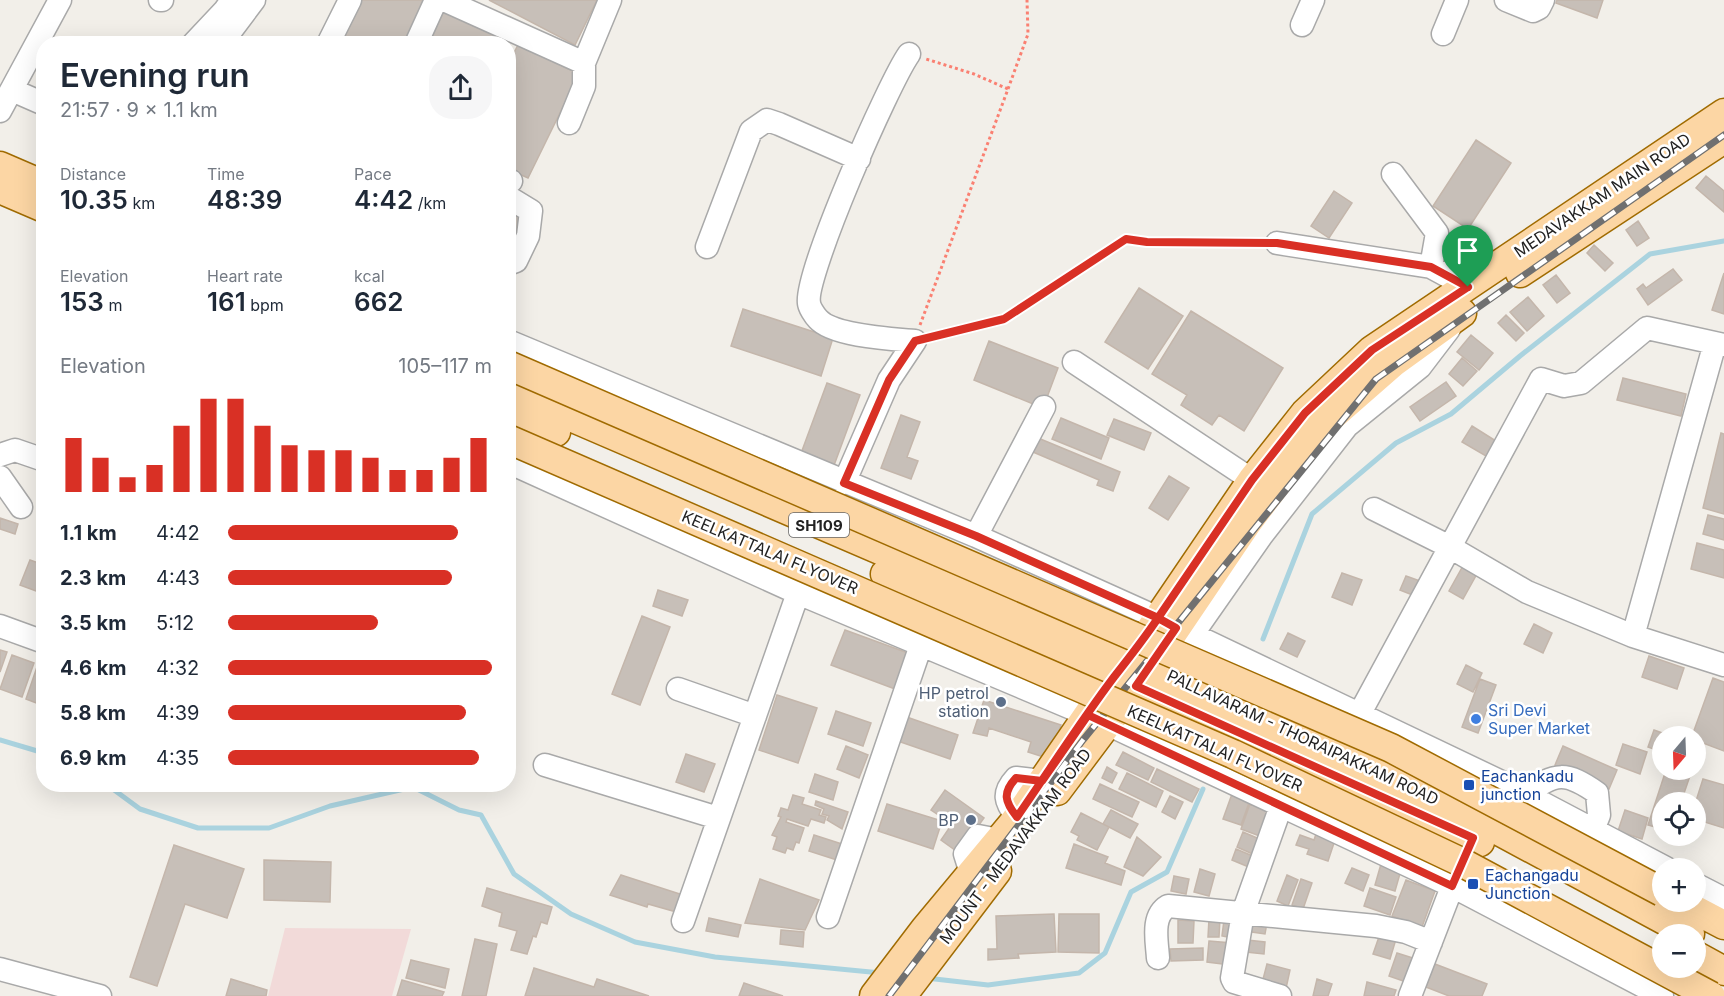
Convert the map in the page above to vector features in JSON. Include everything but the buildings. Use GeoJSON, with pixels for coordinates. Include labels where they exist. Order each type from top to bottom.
{"type":"FeatureCollection","features":[{"type":"Feature","properties":{"kind":"main road","name":"MEDAVAKKAM MAIN ROAD"},"geometry":{"type":"LineString","coordinates":[[934,936],[971,873],[1017,817],[1042,781],[1098,720],[1133,672],[1175,627],[1252,480],[1305,413],[1372,350],[1468,287],[1723,134]]}},
{"type":"Feature","properties":{"kind":"main road"},"geometry":{"type":"LineString","coordinates":[[1175,627],[1248,522],[1321,426],[1393,363],[1723,134]]}},
{"type":"Feature","properties":{"kind":"main road"},"geometry":{"type":"LineString","coordinates":[[0,166],[36,182]]}},
{"type":"Feature","properties":{"kind":"main road"},"geometry":{"type":"LineString","coordinates":[[0,189],[36,205]]}},
{"type":"Feature","properties":{"kind":"main road"},"geometry":{"type":"LineString","coordinates":[[516,368],[1391,748],[1652,887]]}},
{"type":"Feature","properties":{"kind":"main road","name":"PALLAVARAM - THORAIPAKKAM ROAD"},"geometry":{"type":"LineString","coordinates":[[516,394],[1133,672],[1473,838],[1652,933]]}},
{"type":"Feature","properties":{"kind":"main road","name":"PALLAVARAM - THORAIPAKKAM ROAD"},"geometry":{"type":"LineString","coordinates":[[516,414],[934,595],[1133,672],[1449,804],[1671,924]]}},
{"type":"Feature","properties":{"kind":"main road","name":"KEELKATTALAI FLYOVER"},"geometry":{"type":"LineString","coordinates":[[516,442],[1233,754],[1461,862],[1711,996]]}},
{"type":"Feature","properties":{"kind":"main road","name":"MOUNT - MEDAVAKKAM ROAD"},"geometry":{"type":"LineString","coordinates":[[874,996],[934,936],[1098,720]]}},
{"type":"Feature","properties":{"kind":"main road"},"geometry":{"type":"LineString","coordinates":[[1699,912],[1724,925]]}},
{"type":"Feature","properties":{"kind":"main road","name":"MOUNT - MEDAVAKKAM ROAD"},"geometry":{"type":"LineString","coordinates":[[902,996],[934,936]]}},
{"type":"Feature","properties":{"kind":"main road"},"geometry":{"type":"LineString","coordinates":[[1706,943],[1724,953]]}},
{"type":"Feature","properties":{"kind":"main road"},"geometry":{"type":"LineString","coordinates":[[1706,961],[1724,971]]}},
{"type":"Feature","properties":{"kind":"street"},"geometry":{"type":"LineString","coordinates":[[41,36],[60,0]]}},
{"type":"Feature","properties":{"kind":"street"},"geometry":{"type":"LineString","coordinates":[[201,36],[232,0]]}},
{"type":"Feature","properties":{"kind":"street"},"geometry":{"type":"LineString","coordinates":[[227,36],[254,0]]}},
{"type":"Feature","properties":{"kind":"street"},"geometry":{"type":"LineString","coordinates":[[332,36],[350,0]]}},
{"type":"Feature","properties":{"kind":"street"},"geometry":{"type":"LineString","coordinates":[[420,36],[436,0]]}},
{"type":"Feature","properties":{"kind":"street"},"geometry":{"type":"LineString","coordinates":[[444,0],[481,8],[508,36]]}},
{"type":"Feature","properties":{"kind":"street"},"geometry":{"type":"LineString","coordinates":[[569,123],[584,86],[584,63],[610,0]]}},
{"type":"Feature","properties":{"kind":"street"},"geometry":{"type":"LineString","coordinates":[[1302,24],[1313,0]]}},
{"type":"Feature","properties":{"kind":"street"},"geometry":{"type":"LineString","coordinates":[[1443,34],[1457,0]]}},
{"type":"Feature","properties":{"kind":"street"},"geometry":{"type":"LineString","coordinates":[[1506,0],[1533,11],[1539,8],[1543,0]]}},
{"type":"Feature","properties":{"kind":"street"},"geometry":{"type":"LineString","coordinates":[[516,40],[584,63]]}},
{"type":"Feature","properties":{"kind":"street"},"geometry":{"type":"LineString","coordinates":[[0,111],[36,45]]}},
{"type":"Feature","properties":{"kind":"street"},"geometry":{"type":"LineString","coordinates":[[844,483],[889,380],[915,341],[846,332],[819,320],[809,303],[814,268],[899,68],[909,54]]}},
{"type":"Feature","properties":{"kind":"street"},"geometry":{"type":"LineString","coordinates":[[12,90],[36,100]]}},
{"type":"Feature","properties":{"kind":"street"},"geometry":{"type":"LineString","coordinates":[[707,248],[751,131],[759,124],[767,120],[859,159]]}},
{"type":"Feature","properties":{"kind":"street"},"geometry":{"type":"LineString","coordinates":[[1393,174],[1437,233],[1431,267]]}},
{"type":"Feature","properties":{"kind":"street"},"geometry":{"type":"LineString","coordinates":[[516,193],[531,211],[528,236],[516,261]]}},
{"type":"Feature","properties":{"kind":"street"},"geometry":{"type":"LineString","coordinates":[[1277,243],[1431,267],[1468,287]]}},
{"type":"Feature","properties":{"kind":"street"},"geometry":{"type":"LineString","coordinates":[[1360,713],[1448,546],[1541,379],[1564,386],[1581,383],[1647,328],[1719,344],[1633,636]]}},
{"type":"Feature","properties":{"kind":"street"},"geometry":{"type":"LineString","coordinates":[[516,344],[844,483],[976,536],[1360,713],[1652,861]]}},
{"type":"Feature","properties":{"kind":"street"},"geometry":{"type":"LineString","coordinates":[[1074,362],[1252,480]]}},
{"type":"Feature","properties":{"kind":"street"},"geometry":{"type":"LineString","coordinates":[[976,536],[1044,407]]}},
{"type":"Feature","properties":{"kind":"street"},"geometry":{"type":"LineString","coordinates":[[0,454],[15,450],[36,457]]}},
{"type":"Feature","properties":{"kind":"street"},"geometry":{"type":"LineString","coordinates":[[516,466],[798,592],[1098,720],[1452,886],[1662,996]]}},
{"type":"Feature","properties":{"kind":"street"},"geometry":{"type":"LineString","coordinates":[[0,477],[21,507]]}},
{"type":"Feature","properties":{"kind":"street"},"geometry":{"type":"LineString","coordinates":[[1374,509],[1448,546],[1527,592],[1633,636],[1724,665]]}},
{"type":"Feature","properties":{"kind":"street"},"geometry":{"type":"LineString","coordinates":[[683,921],[798,592]]}},
{"type":"Feature","properties":{"kind":"street"},"geometry":{"type":"LineString","coordinates":[[0,626],[36,639]]}},
{"type":"Feature","properties":{"kind":"street"},"geometry":{"type":"LineString","coordinates":[[828,917],[921,645]]}},
{"type":"Feature","properties":{"kind":"street"},"geometry":{"type":"LineString","coordinates":[[678,689],[755,716]]}},
{"type":"Feature","properties":{"kind":"street"},"geometry":{"type":"LineString","coordinates":[[545,765],[718,818]]}},
{"type":"Feature","properties":{"kind":"street"},"geometry":{"type":"LineString","coordinates":[[1526,795],[1553,776],[1562,776],[1585,785],[1597,793],[1599,806],[1593,830]]}},
{"type":"Feature","properties":{"kind":"street"},"geometry":{"type":"LineString","coordinates":[[1280,996],[1234,982],[1232,978],[1243,913],[1281,806]]}},
{"type":"Feature","properties":{"kind":"street"},"geometry":{"type":"LineString","coordinates":[[1410,996],[1473,838]]}},
{"type":"Feature","properties":{"kind":"street"},"geometry":{"type":"LineString","coordinates":[[1706,890],[1724,899]]}},
{"type":"Feature","properties":{"kind":"street"},"geometry":{"type":"LineString","coordinates":[[1158,958],[1157,920],[1161,910],[1168,906],[1376,926],[1407,932],[1431,942]]}},
{"type":"Feature","properties":{"kind":"street"},"geometry":{"type":"LineString","coordinates":[[0,969],[100,996]]}},
{"type":"Feature","properties":{"kind":"path"},"geometry":{"type":"LineString","coordinates":[[915,341],[1028,34],[1027,0]]}},
{"type":"Feature","properties":{"kind":"path"},"geometry":{"type":"LineString","coordinates":[[909,54],[974,74],[1008,89]]}},
{"type":"Feature","properties":{"kind":"path"},"geometry":{"type":"LineString","coordinates":[[915,341],[1004,319],[1126,239],[1147,242],[1277,243]]}},
{"type":"Feature","properties":{"kind":"shaded area"},"geometry":{"type":"Polygon","coordinates":[[[285,928],[411,929],[392,996],[268,996],[285,928]]]}},
{"type":"Feature","properties":{"kind":"waterway"},"geometry":{"type":"LineString","coordinates":[[1263,639],[1312,514],[1396,443],[1451,414],[1520,356],[1650,254],[1724,241]]}},
{"type":"Feature","properties":{"kind":"waterway"},"geometry":{"type":"LineString","coordinates":[[0,740],[36,751]]}},
{"type":"Feature","properties":{"kind":"waterway"},"geometry":{"type":"LineString","coordinates":[[926,978],[988,985],[1079,973],[1105,953],[1131,892],[1167,872],[1203,789]]}},
{"type":"Feature","properties":{"kind":"waterway"},"geometry":{"type":"LineString","coordinates":[[117,792],[140,809],[198,828],[269,828],[330,806],[391,792]]}},
{"type":"Feature","properties":{"kind":"waterway"},"geometry":{"type":"LineString","coordinates":[[423,792],[459,810],[481,815],[514,874],[571,914],[635,942],[715,957],[881,973]]}},
{"type":"Feature","properties":{"kind":"railway"},"geometry":{"type":"LineString","coordinates":[[889,996],[1083,740],[1376,379],[1724,135]]}},
{"type":"Feature","properties":{"kind":"place","name":"HP petrol station"},"geometry":{"type":"Point","coordinates":[1001,702]}},
{"type":"Feature","properties":{"kind":"place","name":"Sri Devi Super Market"},"geometry":{"type":"Point","coordinates":[1476,719]}},
{"type":"Feature","properties":{"kind":"place","name":"Eachankadu junction"},"geometry":{"type":"Point","coordinates":[1469,785]}},
{"type":"Feature","properties":{"kind":"place","name":"BP"},"geometry":{"type":"Point","coordinates":[971,820]}},
{"type":"Feature","properties":{"kind":"place","name":"Eachangadu Junction"},"geometry":{"type":"Point","coordinates":[1473,884]}},
{"type":"Feature","properties":{"kind":"route"},"geometry":{"type":"LineString","coordinates":[[1468,287],[1372,350],[1305,413],[1252,480],[1158,618],[1176,628],[1136,686],[1473,838],[1452,886],[1088,715],[1042,781],[1022,777],[1016,778],[1009,786],[1005,795],[1006,801],[1017,817],[1042,781],[1061,752],[1114,677],[1131,658],[1158,618],[976,536],[844,483],[889,380],[915,341],[1004,319],[1126,239],[1147,242],[1277,243],[1431,267],[1468,287]]}}]}
